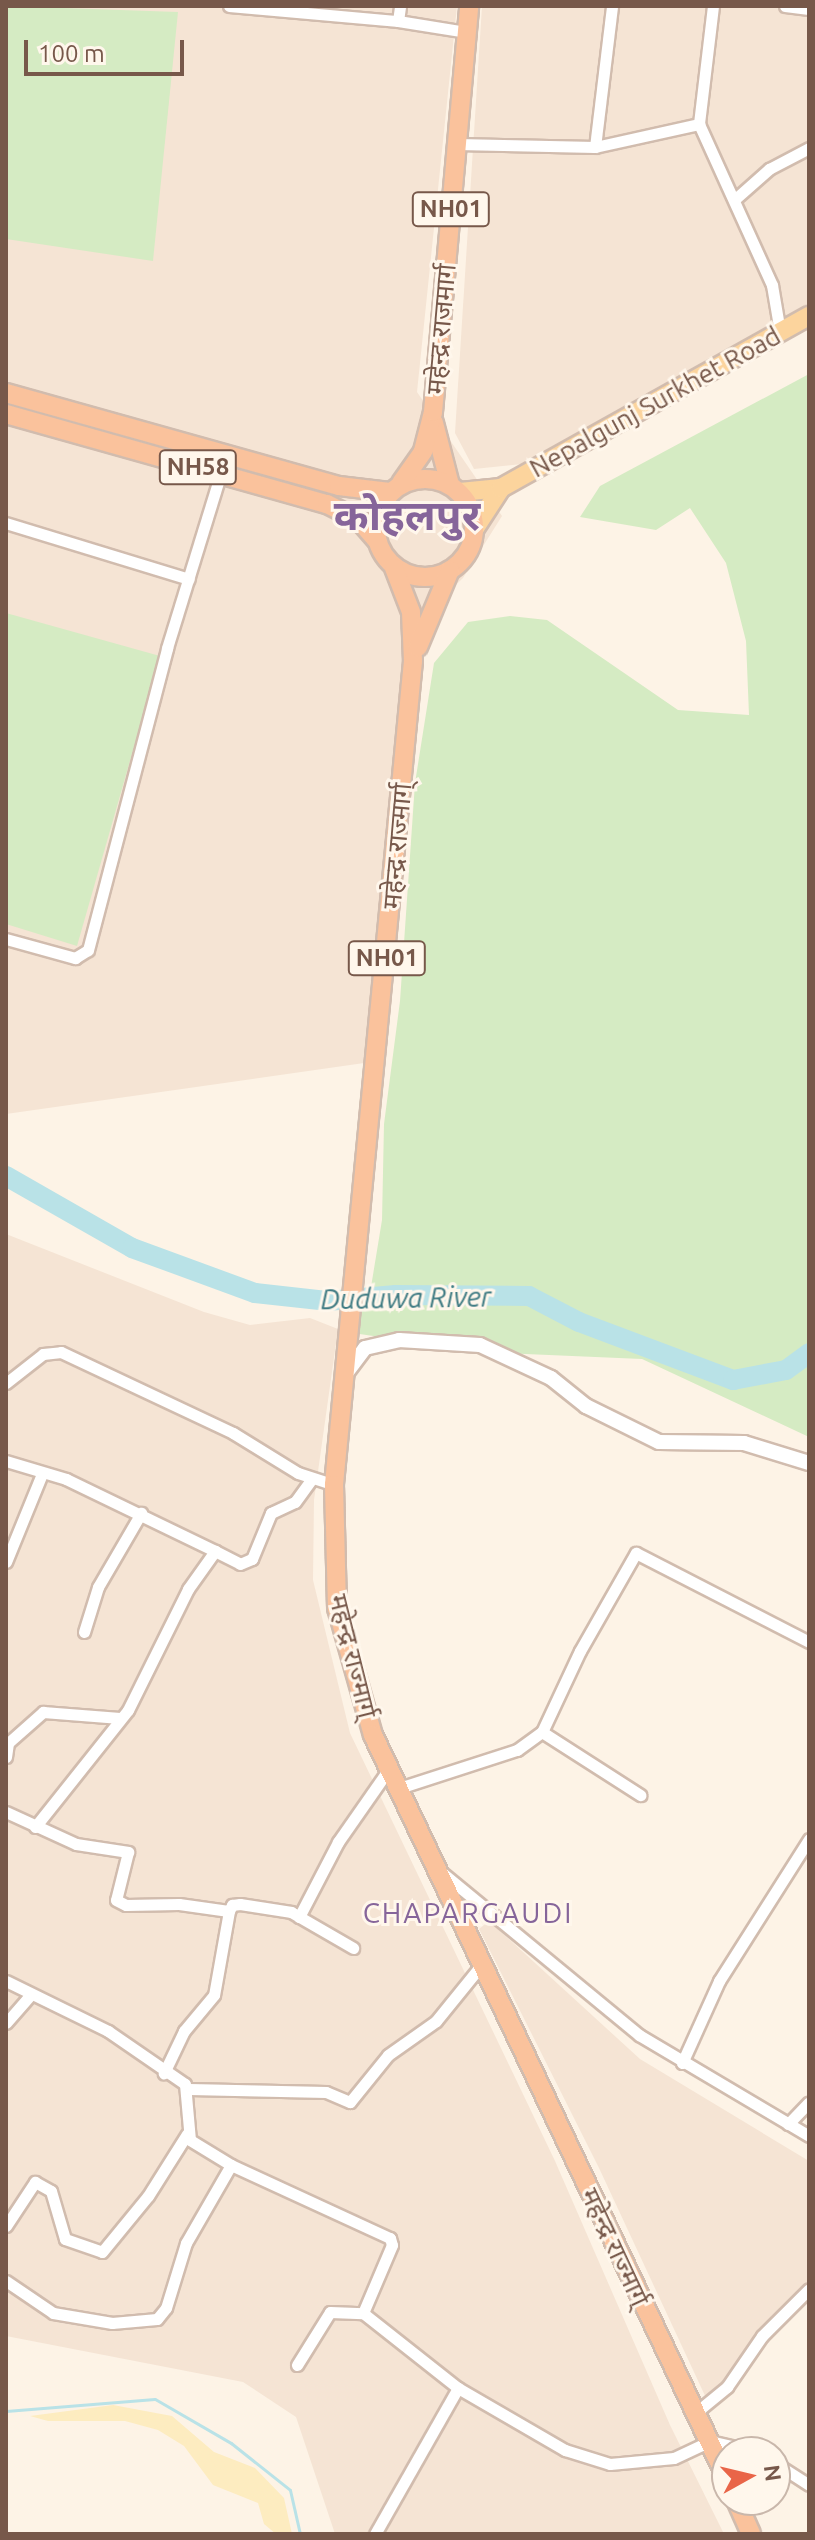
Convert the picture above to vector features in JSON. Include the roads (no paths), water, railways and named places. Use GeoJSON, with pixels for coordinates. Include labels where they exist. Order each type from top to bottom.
{"type":"FeatureCollection","features":[{"type":"Feature","properties":{"kind":"highway","name":"महेन्द्र राजमार्ग"},"geometry":{"type":"LineString","coordinates":[[433,412],[469,6]]}},
{"type":"Feature","properties":{"kind":"highway","name":"NH58"},"geometry":{"type":"LineString","coordinates":[[6,393],[339,486],[396,487]]}},
{"type":"Feature","properties":{"kind":"highway","name":"NH01"},"geometry":{"type":"LineString","coordinates":[[394,568],[377,541],[376,513],[423,451],[433,412]]}},
{"type":"Feature","properties":{"kind":"highway"},"geometry":{"type":"LineString","coordinates":[[394,568],[421,577],[450,570],[472,545],[475,528],[471,508],[455,488],[433,412]]}},
{"type":"Feature","properties":{"kind":"highway","name":"NH58"},"geometry":{"type":"LineString","coordinates":[[6,414],[345,510],[377,541]]}},
{"type":"Feature","properties":{"kind":"highway"},"geometry":{"type":"LineString","coordinates":[[396,487],[434,479],[455,488]]}},
{"type":"Feature","properties":{"kind":"highway","name":"महेन्द्र राज्मार्ग्"},"geometry":{"type":"LineString","coordinates":[[394,568],[411,612],[413,661],[359,1256],[334,1485],[337,1608],[356,1689],[389,1769],[694,2414],[710,2441]]}},
{"type":"Feature","properties":{"kind":"highway","name":"महेन्द्र राज्मार्ग्"},"geometry":{"type":"LineString","coordinates":[[413,661],[450,570]]}},
{"type":"Feature","properties":{"kind":"main road","name":"Nepalgunj Surkhet Road"},"geometry":{"type":"LineString","coordinates":[[475,528],[501,488],[809,316]]}},
{"type":"Feature","properties":{"kind":"main road","name":"Nepalgunj Surkhet Road"},"geometry":{"type":"LineString","coordinates":[[455,488],[501,488]]}},
{"type":"Feature","properties":{"kind":"street"},"geometry":{"type":"LineString","coordinates":[[229,6],[398,21],[467,32]]}},
{"type":"Feature","properties":{"kind":"street"},"geometry":{"type":"LineString","coordinates":[[398,21],[400,6]]}},
{"type":"Feature","properties":{"kind":"street"},"geometry":{"type":"LineString","coordinates":[[595,147],[612,6]]}},
{"type":"Feature","properties":{"kind":"street"},"geometry":{"type":"LineString","coordinates":[[713,6],[699,124],[772,285],[780,332]]}},
{"type":"Feature","properties":{"kind":"street"},"geometry":{"type":"LineString","coordinates":[[785,6],[809,9]]}},
{"type":"Feature","properties":{"kind":"street"},"geometry":{"type":"LineString","coordinates":[[457,144],[595,147],[699,124]]}},
{"type":"Feature","properties":{"kind":"street"},"geometry":{"type":"LineString","coordinates":[[734,200],[769,169],[809,148]]}},
{"type":"Feature","properties":{"kind":"street"},"geometry":{"type":"LineString","coordinates":[[6,939],[75,958],[88,950],[221,473]]}},
{"type":"Feature","properties":{"kind":"street"},"geometry":{"type":"LineString","coordinates":[[6,523],[189,579]]}},
{"type":"Feature","properties":{"kind":"street"},"geometry":{"type":"LineString","coordinates":[[347,1372],[365,1348],[399,1340],[480,1345],[551,1378],[586,1406],[659,1442],[744,1443],[809,1463]]}},
{"type":"Feature","properties":{"kind":"street"},"geometry":{"type":"LineString","coordinates":[[6,1383],[43,1354],[61,1352],[198,1415],[312,1479],[334,1485]]}},
{"type":"Feature","properties":{"kind":"street"},"geometry":{"type":"LineString","coordinates":[[6,1461],[141,1513],[240,1564],[252,1559],[271,1513],[295,1502],[312,1479]]}},
{"type":"Feature","properties":{"kind":"street"},"geometry":{"type":"LineString","coordinates":[[6,1562],[42,1474]]}},
{"type":"Feature","properties":{"kind":"street"},"geometry":{"type":"LineString","coordinates":[[84,1632],[98,1587],[141,1513]]}},
{"type":"Feature","properties":{"kind":"street"},"geometry":{"type":"LineString","coordinates":[[35,1827],[120,1718],[188,1589],[215,1551]]}},
{"type":"Feature","properties":{"kind":"street"},"geometry":{"type":"LineString","coordinates":[[399,1788],[517,1750],[542,1732],[580,1651],[636,1553],[809,1642]]}},
{"type":"Feature","properties":{"kind":"street"},"geometry":{"type":"LineString","coordinates":[[6,1757],[8,1743],[43,1712],[120,1718]]}},
{"type":"Feature","properties":{"kind":"street"},"geometry":{"type":"LineString","coordinates":[[542,1732],[640,1795]]}},
{"type":"Feature","properties":{"kind":"street"},"geometry":{"type":"LineString","coordinates":[[299,1917],[338,1842],[389,1769]]}},
{"type":"Feature","properties":{"kind":"street"},"geometry":{"type":"LineString","coordinates":[[6,1812],[76,1844],[128,1852],[116,1900],[126,1905],[179,1904],[229,1911]]}},
{"type":"Feature","properties":{"kind":"street"},"geometry":{"type":"LineString","coordinates":[[682,2063],[719,1981],[809,1839]]}},
{"type":"Feature","properties":{"kind":"street"},"geometry":{"type":"LineString","coordinates":[[437,1869],[639,2035],[809,2136]]}},
{"type":"Feature","properties":{"kind":"street"},"geometry":{"type":"LineString","coordinates":[[164,2073],[184,2031],[214,1995],[232,1905],[299,1917],[353,1948]]}},
{"type":"Feature","properties":{"kind":"street"},"geometry":{"type":"LineString","coordinates":[[6,1981],[29,1997],[108,2031],[189,2089],[326,2092],[350,2102],[388,2055],[436,2021],[483,1963]]}},
{"type":"Feature","properties":{"kind":"street"},"geometry":{"type":"LineString","coordinates":[[6,2023],[29,1997]]}},
{"type":"Feature","properties":{"kind":"street"},"geometry":{"type":"LineString","coordinates":[[6,2226],[35,2182],[51,2191],[65,2239],[102,2252],[148,2196],[187,2134],[189,2089]]}},
{"type":"Feature","properties":{"kind":"street"},"geometry":{"type":"LineString","coordinates":[[788,2124],[809,2102]]}},
{"type":"Feature","properties":{"kind":"street"},"geometry":{"type":"LineString","coordinates":[[187,2134],[231,2165],[390,2238],[392,2245],[363,2313]]}},
{"type":"Feature","properties":{"kind":"street"},"geometry":{"type":"LineString","coordinates":[[6,2281],[53,2313],[112,2323],[157,2319],[166,2308],[186,2243],[231,2165]]}},
{"type":"Feature","properties":{"kind":"street"},"geometry":{"type":"LineString","coordinates":[[694,2414],[727,2387],[762,2336],[809,2289]]}},
{"type":"Feature","properties":{"kind":"street"},"geometry":{"type":"LineString","coordinates":[[297,2365],[330,2312],[363,2313],[458,2388],[565,2450],[610,2464],[674,2458],[710,2441]]}},
{"type":"Feature","properties":{"kind":"street"},"geometry":{"type":"LineString","coordinates":[[375,2534],[458,2388]]}},
{"type":"Feature","properties":{"kind":"street"},"geometry":{"type":"LineString","coordinates":[[791,2473],[809,2485]]}},
{"type":"Feature","properties":{"kind":"waterway","name":"Duduwa River"},"geometry":{"type":"LineString","coordinates":[[6,1176],[132,1248],[255,1293],[327,1301],[396,1295],[529,1296],[579,1322],[733,1380],[786,1370],[809,1353]]}},
{"type":"Feature","properties":{"kind":"waterway"},"geometry":{"type":"LineString","coordinates":[[6,2411],[155,2399],[231,2443],[290,2490],[300,2534]]}},
{"type":"Feature","properties":{"kind":"district","name":"कोहलपुर"},"geometry":{"type":"Point","coordinates":[407,515]}},
{"type":"Feature","properties":{"kind":"district","name":"CHAPARGAUDI"},"geometry":{"type":"Point","coordinates":[468,1913]}}]}
